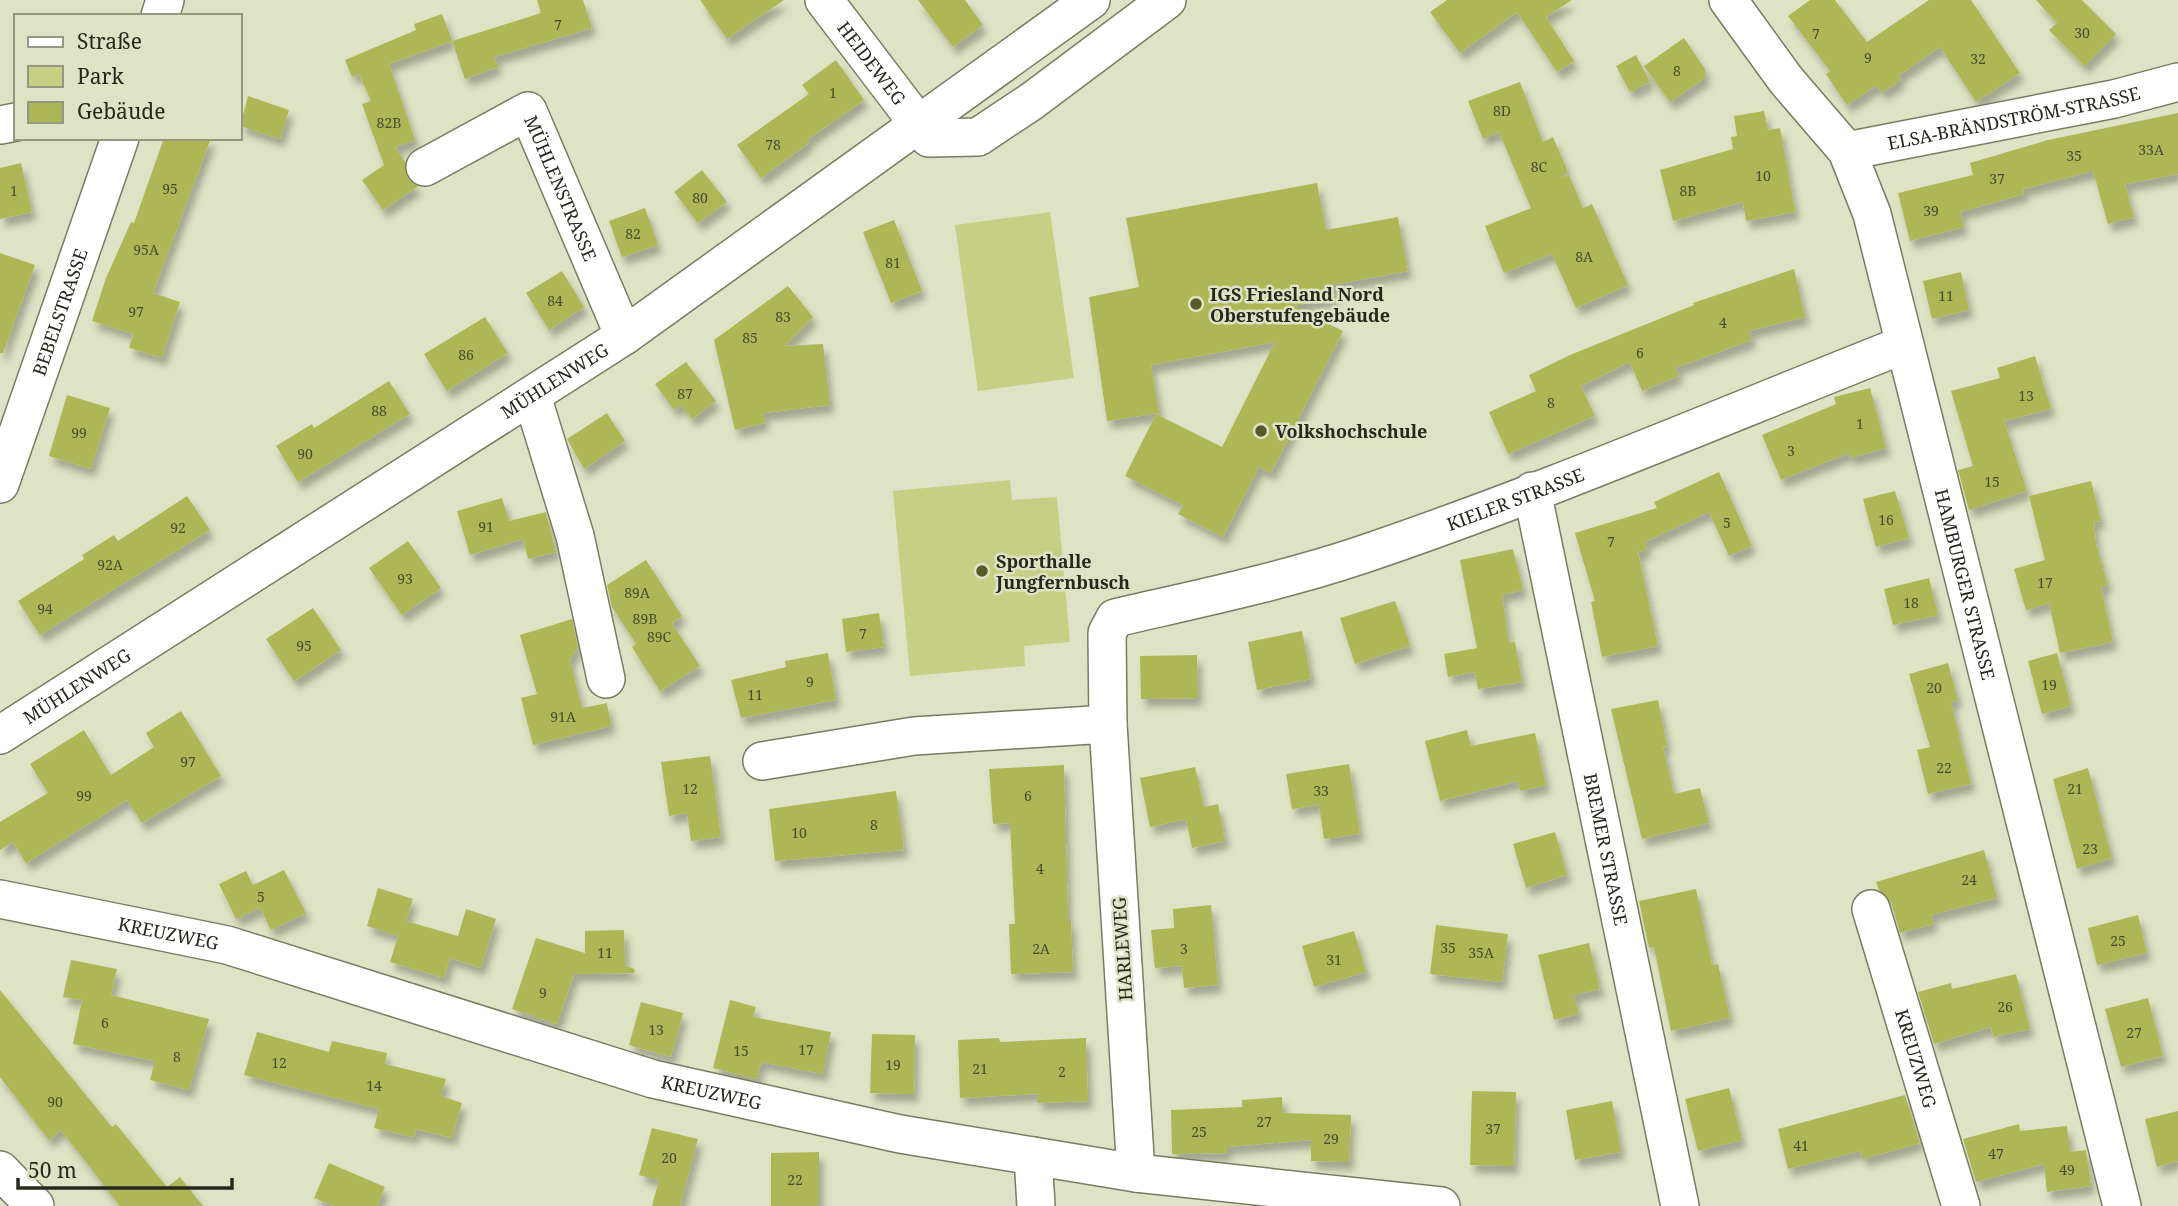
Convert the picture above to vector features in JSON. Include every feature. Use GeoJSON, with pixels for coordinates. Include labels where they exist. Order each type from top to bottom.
{"type":"FeatureCollection","features":[{"type":"Feature","properties":{"kind":"street","name":"HEIDEWEG"},"geometry":{"type":"LineString","coordinates":[[824,0],[917,125]]}},
{"type":"Feature","properties":{"kind":"street","name":"MÜHLENWEG"},"geometry":{"type":"LineString","coordinates":[[0,735],[624,336],[1091,0]]}},
{"type":"Feature","properties":{"kind":"street"},"geometry":{"type":"LineString","coordinates":[[917,125],[929,138],[978,137],[1032,101],[1167,0]]}},
{"type":"Feature","properties":{"kind":"street","name":"HAMBURGER STRASSE"},"geometry":{"type":"LineString","coordinates":[[1728,0],[1786,80],[1847,151],[1872,214],[2122,1206]]}},
{"type":"Feature","properties":{"kind":"street","name":"ELSA-BRÄNDSTRÖM-STRASSE"},"geometry":{"type":"LineString","coordinates":[[1847,151],[2114,99],[2178,82]]}},
{"type":"Feature","properties":{"kind":"street","name":"MÜHLENSTRASSE"},"geometry":{"type":"LineString","coordinates":[[425,167],[528,111],[624,336]]}},
{"type":"Feature","properties":{"kind":"street","name":"BEBELSTRASSE"},"geometry":{"type":"LineString","coordinates":[[0,484],[119,140]]}},
{"type":"Feature","properties":{"kind":"street","name":"KIELER STRASSE"},"geometry":{"type":"LineString","coordinates":[[1115,618],[1232,591],[1359,555],[1532,491],[1903,345]]}},
{"type":"Feature","properties":{"kind":"street"},"geometry":{"type":"LineString","coordinates":[[532,396],[575,536],[606,679]]}},
{"type":"Feature","properties":{"kind":"street","name":"BREMER STRASSE"},"geometry":{"type":"LineString","coordinates":[[1532,491],[1680,1206]]}},
{"type":"Feature","properties":{"kind":"street","name":"HARLEWEG"},"geometry":{"type":"LineString","coordinates":[[1115,618],[1107,633],[1108,724],[1136,1173]]}},
{"type":"Feature","properties":{"kind":"street"},"geometry":{"type":"LineString","coordinates":[[762,761],[914,736],[1108,724]]}},
{"type":"Feature","properties":{"kind":"street","name":"KREUZWEG"},"geometry":{"type":"LineString","coordinates":[[0,899],[227,944],[653,1079],[900,1134],[1136,1173],[1441,1206]]}},
{"type":"Feature","properties":{"kind":"street","name":"KREUZWEG"},"geometry":{"type":"LineString","coordinates":[[1871,909],[1961,1206]]}},
{"type":"Feature","properties":{"kind":"street"},"geometry":{"type":"LineString","coordinates":[[1033,1156],[1036,1206]]}},
{"type":"Feature","properties":{"kind":"street"},"geometry":{"type":"LineString","coordinates":[[0,1170],[35,1206]]}},
{"type":"Feature","properties":{"kind":"green space"},"geometry":{"type":"Polygon","coordinates":[[[1050,212],[1074,378],[978,391],[955,225],[1050,212]]]}},
{"type":"Feature","properties":{"kind":"green space","name":"Sporthalle Jungfernbusch"},"geometry":{"type":"Polygon","coordinates":[[[1010,480],[1012,500],[1057,497],[1070,642],[1024,646],[1025,666],[910,676],[893,491],[1010,480]]]}},
{"type":"Feature","properties":{"kind":"building"},"geometry":{"type":"Polygon","coordinates":[[[537,0],[583,0],[592,28],[494,57],[498,67],[465,79],[452,41],[541,13],[537,0]]]}},
{"type":"Feature","properties":{"kind":"building"},"geometry":{"type":"Polygon","coordinates":[[[700,0],[784,0],[727,39],[700,0]]]}},
{"type":"Feature","properties":{"kind":"building"},"geometry":{"type":"Polygon","coordinates":[[[918,0],[965,0],[983,25],[953,47],[918,0]]]}},
{"type":"Feature","properties":{"kind":"building"},"geometry":{"type":"Polygon","coordinates":[[[1447,0],[1572,0],[1546,17],[1574,61],[1557,72],[1517,12],[1460,53],[1430,12],[1447,0]]]}},
{"type":"Feature","properties":{"kind":"building"},"geometry":{"type":"Polygon","coordinates":[[[1810,0],[1835,0],[1867,42],[1929,0],[1971,0],[2020,73],[1976,102],[1940,47],[1898,76],[1901,80],[1882,93],[1877,85],[1847,105],[1826,74],[1830,71],[1788,16],[1810,0]]]}},
{"type":"Feature","properties":{"kind":"building"},"geometry":{"type":"Polygon","coordinates":[[[2036,0],[2082,0],[2116,34],[2084,66],[2049,30],[2057,23],[2036,0]]]}},
{"type":"Feature","properties":{"kind":"building"},"geometry":{"type":"Polygon","coordinates":[[[442,14],[452,41],[389,64],[415,140],[395,147],[405,162],[407,178],[418,186],[383,210],[362,180],[384,165],[362,104],[371,101],[359,74],[352,77],[345,60],[416,30],[414,24],[442,14]]]}},
{"type":"Feature","properties":{"kind":"building"},"geometry":{"type":"Polygon","coordinates":[[[1684,38],[1705,69],[1705,78],[1670,102],[1644,66],[1684,38]]]}},
{"type":"Feature","properties":{"kind":"building"},"geometry":{"type":"Polygon","coordinates":[[[1636,55],[1650,82],[1630,92],[1616,66],[1636,55]]]}},
{"type":"Feature","properties":{"kind":"building"},"geometry":{"type":"Polygon","coordinates":[[[836,60],[864,100],[807,140],[809,143],[761,178],[737,145],[809,94],[802,85],[836,60]]]}},
{"type":"Feature","properties":{"kind":"building"},"geometry":{"type":"Polygon","coordinates":[[[1520,82],[1543,142],[1553,137],[1568,172],[1560,178],[1569,175],[1583,208],[1592,204],[1628,285],[1576,308],[1552,254],[1504,273],[1485,226],[1531,208],[1499,132],[1483,139],[1468,101],[1520,82]]]}},
{"type":"Feature","properties":{"kind":"building"},"geometry":{"type":"Polygon","coordinates":[[[248,96],[289,110],[280,139],[242,127],[248,96]]]}},
{"type":"Feature","properties":{"kind":"building"},"geometry":{"type":"Polygon","coordinates":[[[1764,111],[1768,130],[1780,128],[1795,212],[1746,221],[1743,202],[1673,221],[1660,170],[1733,149],[1731,137],[1737,136],[1734,116],[1764,111]]]}},
{"type":"Feature","properties":{"kind":"building"},"geometry":{"type":"Polygon","coordinates":[[[2178,113],[2178,174],[2125,184],[2134,217],[2108,224],[2093,171],[2023,189],[2024,194],[1960,212],[1964,227],[1910,241],[1898,193],[1973,175],[1970,163],[2048,140],[2178,113]]]}},
{"type":"Feature","properties":{"kind":"building"},"geometry":{"type":"Polygon","coordinates":[[[163,140],[210,140],[153,293],[180,302],[162,358],[129,348],[133,334],[92,321],[106,278],[131,222],[134,223],[163,140]]]}},
{"type":"Feature","properties":{"kind":"building"},"geometry":{"type":"Polygon","coordinates":[[[21,163],[32,212],[0,219],[0,168],[21,163]]]}},
{"type":"Feature","properties":{"kind":"building"},"geometry":{"type":"Polygon","coordinates":[[[702,170],[727,202],[698,223],[674,192],[702,170]]]}},
{"type":"Feature","properties":{"kind":"building","name":"IGS Friesland Nord Oberstufengebäude"},"geometry":{"type":"Polygon","coordinates":[[[1317,183],[1326,230],[1398,217],[1408,271],[1332,285],[1335,298],[1293,306],[1343,331],[1271,473],[1259,467],[1223,537],[1178,514],[1183,505],[1125,476],[1156,414],[1222,447],[1275,342],[1151,365],[1159,413],[1107,421],[1089,297],[1139,287],[1126,218],[1317,183]]]}},
{"type":"Feature","properties":{"kind":"building"},"geometry":{"type":"Polygon","coordinates":[[[645,208],[658,245],[622,257],[609,221],[645,208]]]}},
{"type":"Feature","properties":{"kind":"building"},"geometry":{"type":"Polygon","coordinates":[[[894,220],[922,291],[891,303],[863,232],[894,220]]]}},
{"type":"Feature","properties":{"kind":"building"},"geometry":{"type":"Polygon","coordinates":[[[0,253],[35,265],[3,353],[0,353],[0,253]]]}},
{"type":"Feature","properties":{"kind":"building"},"geometry":{"type":"Polygon","coordinates":[[[1794,269],[1805,317],[1749,331],[1752,340],[1675,368],[1679,376],[1642,391],[1630,362],[1581,386],[1595,416],[1508,454],[1489,412],[1536,391],[1529,375],[1570,355],[1694,305],[1693,303],[1794,269]]]}},
{"type":"Feature","properties":{"kind":"building"},"geometry":{"type":"Polygon","coordinates":[[[562,271],[584,307],[549,330],[526,293],[562,271]]]}},
{"type":"Feature","properties":{"kind":"building"},"geometry":{"type":"Polygon","coordinates":[[[1961,272],[1969,310],[1932,319],[1923,281],[1961,272]]]}},
{"type":"Feature","properties":{"kind":"building"},"geometry":{"type":"Polygon","coordinates":[[[788,286],[813,317],[785,346],[823,344],[830,405],[763,413],[765,423],[735,430],[714,340],[788,286]]]}},
{"type":"Feature","properties":{"kind":"building"},"geometry":{"type":"Polygon","coordinates":[[[485,317],[508,353],[447,391],[424,354],[485,317]]]}},
{"type":"Feature","properties":{"kind":"building"},"geometry":{"type":"Polygon","coordinates":[[[2035,356],[2051,409],[2004,421],[2027,491],[1969,510],[1958,470],[1973,466],[1951,391],[2000,378],[1997,368],[2035,356]]]}},
{"type":"Feature","properties":{"kind":"building"},"geometry":{"type":"Polygon","coordinates":[[[686,362],[716,401],[692,419],[681,405],[674,410],[655,384],[686,362]]]}},
{"type":"Feature","properties":{"kind":"building"},"geometry":{"type":"Polygon","coordinates":[[[389,381],[410,414],[298,482],[276,446],[312,424],[314,428],[389,381]]]}},
{"type":"Feature","properties":{"kind":"building"},"geometry":{"type":"Polygon","coordinates":[[[1870,388],[1886,448],[1850,458],[1849,453],[1781,480],[1762,435],[1836,404],[1834,397],[1870,388]]]}},
{"type":"Feature","properties":{"kind":"building"},"geometry":{"type":"Polygon","coordinates":[[[67,395],[110,408],[91,469],[49,456],[67,395]]]}},
{"type":"Feature","properties":{"kind":"building"},"geometry":{"type":"Polygon","coordinates":[[[607,413],[625,441],[584,469],[567,439],[607,413]]]}},
{"type":"Feature","properties":{"kind":"building"},"geometry":{"type":"Polygon","coordinates":[[[1719,472],[1752,546],[1729,556],[1709,512],[1645,542],[1647,550],[1638,552],[1658,646],[1602,657],[1591,602],[1595,601],[1575,533],[1657,508],[1654,502],[1719,472]]]}},
{"type":"Feature","properties":{"kind":"building"},"geometry":{"type":"Polygon","coordinates":[[[2091,481],[2101,521],[2094,522],[2096,544],[2108,585],[2101,587],[2113,642],[2060,653],[2049,603],[2026,610],[2014,569],[2045,560],[2029,496],[2091,481]]]}},
{"type":"Feature","properties":{"kind":"building"},"geometry":{"type":"Polygon","coordinates":[[[1895,491],[1909,538],[1876,547],[1863,499],[1895,491]]]}},
{"type":"Feature","properties":{"kind":"building"},"geometry":{"type":"Polygon","coordinates":[[[187,496],[210,530],[40,635],[18,601],[84,559],[82,555],[114,535],[118,541],[187,496]]]}},
{"type":"Feature","properties":{"kind":"building"},"geometry":{"type":"Polygon","coordinates":[[[502,498],[509,521],[546,512],[556,552],[528,559],[523,539],[470,555],[457,511],[502,498]]]}},
{"type":"Feature","properties":{"kind":"building"},"geometry":{"type":"Polygon","coordinates":[[[408,541],[441,588],[402,615],[369,568],[408,541]]]}},
{"type":"Feature","properties":{"kind":"building"},"geometry":{"type":"Polygon","coordinates":[[[1513,549],[1523,590],[1502,595],[1509,643],[1515,642],[1522,682],[1478,689],[1475,672],[1448,677],[1444,654],[1477,648],[1460,560],[1513,549]]]}},
{"type":"Feature","properties":{"kind":"building"},"geometry":{"type":"Polygon","coordinates":[[[646,560],[682,616],[672,623],[700,666],[660,691],[632,647],[636,644],[612,607],[607,585],[646,560]]]}},
{"type":"Feature","properties":{"kind":"building"},"geometry":{"type":"Polygon","coordinates":[[[1929,578],[1938,615],[1893,625],[1884,589],[1929,578]]]}},
{"type":"Feature","properties":{"kind":"building"},"geometry":{"type":"Polygon","coordinates":[[[1395,601],[1410,646],[1355,664],[1340,618],[1395,601]]]}},
{"type":"Feature","properties":{"kind":"building"},"geometry":{"type":"Polygon","coordinates":[[[313,608],[341,650],[294,681],[266,639],[313,608]]]}},
{"type":"Feature","properties":{"kind":"building"},"geometry":{"type":"Polygon","coordinates":[[[879,613],[884,647],[846,652],[842,619],[879,613]]]}},
{"type":"Feature","properties":{"kind":"building"},"geometry":{"type":"Polygon","coordinates":[[[572,619],[578,647],[570,660],[582,708],[607,703],[611,726],[533,745],[521,698],[537,694],[520,635],[572,619]]]}},
{"type":"Feature","properties":{"kind":"building"},"geometry":{"type":"Polygon","coordinates":[[[1302,631],[1311,679],[1257,690],[1248,642],[1302,631]]]}},
{"type":"Feature","properties":{"kind":"building"},"geometry":{"type":"Polygon","coordinates":[[[828,653],[836,700],[741,718],[731,680],[786,667],[785,661],[828,653]]]}},
{"type":"Feature","properties":{"kind":"building"},"geometry":{"type":"Polygon","coordinates":[[[2057,653],[2071,706],[2042,714],[2028,661],[2057,653]]]}},
{"type":"Feature","properties":{"kind":"building"},"geometry":{"type":"Polygon","coordinates":[[[1197,655],[1198,698],[1141,699],[1140,656],[1197,655]]]}},
{"type":"Feature","properties":{"kind":"building"},"geometry":{"type":"Polygon","coordinates":[[[1948,663],[1958,700],[1951,702],[1971,784],[1928,794],[1917,750],[1930,747],[1909,674],[1948,663]]]}},
{"type":"Feature","properties":{"kind":"building"},"geometry":{"type":"Polygon","coordinates":[[[1658,700],[1667,746],[1663,747],[1674,794],[1700,788],[1709,823],[1642,839],[1611,709],[1658,700]]]}},
{"type":"Feature","properties":{"kind":"building"},"geometry":{"type":"Polygon","coordinates":[[[181,711],[221,776],[142,823],[127,800],[26,863],[13,842],[0,850],[0,822],[48,793],[30,764],[84,730],[111,775],[154,747],[146,733],[181,711]]]}},
{"type":"Feature","properties":{"kind":"building"},"geometry":{"type":"Polygon","coordinates":[[[1467,730],[1471,746],[1535,733],[1546,785],[1520,791],[1518,781],[1440,801],[1425,741],[1467,730]]]}},
{"type":"Feature","properties":{"kind":"building"},"geometry":{"type":"Polygon","coordinates":[[[710,756],[721,837],[691,841],[687,813],[669,816],[661,762],[710,756]]]}},
{"type":"Feature","properties":{"kind":"building"},"geometry":{"type":"Polygon","coordinates":[[[1349,764],[1360,834],[1324,839],[1319,805],[1292,809],[1286,774],[1349,764]]]}},
{"type":"Feature","properties":{"kind":"building"},"geometry":{"type":"Polygon","coordinates":[[[1064,765],[1068,921],[1071,921],[1073,972],[1011,974],[1009,924],[1015,924],[1010,823],[993,824],[989,769],[1064,765]]]}},
{"type":"Feature","properties":{"kind":"building"},"geometry":{"type":"Polygon","coordinates":[[[1195,767],[1204,807],[1218,804],[1225,841],[1192,848],[1186,819],[1150,827],[1140,778],[1195,767]]]}},
{"type":"Feature","properties":{"kind":"building"},"geometry":{"type":"Polygon","coordinates":[[[2088,768],[2112,858],[2077,869],[2053,779],[2088,768]]]}},
{"type":"Feature","properties":{"kind":"building"},"geometry":{"type":"Polygon","coordinates":[[[896,791],[904,850],[775,861],[769,809],[896,791]]]}},
{"type":"Feature","properties":{"kind":"building"},"geometry":{"type":"Polygon","coordinates":[[[1555,832],[1567,875],[1526,888],[1513,844],[1555,832]]]}},
{"type":"Feature","properties":{"kind":"building"},"geometry":{"type":"Polygon","coordinates":[[[1984,850],[1997,898],[1931,915],[1934,924],[1900,933],[1891,902],[1879,890],[1876,882],[1984,850]]]}},
{"type":"Feature","properties":{"kind":"building"},"geometry":{"type":"Polygon","coordinates":[[[284,870],[306,913],[271,930],[260,908],[236,919],[219,884],[246,871],[253,885],[284,870]]]}},
{"type":"Feature","properties":{"kind":"building"},"geometry":{"type":"Polygon","coordinates":[[[378,888],[413,899],[406,921],[458,936],[466,909],[496,919],[481,968],[450,958],[444,978],[390,962],[398,936],[367,926],[378,888]]]}},
{"type":"Feature","properties":{"kind":"building"},"geometry":{"type":"Polygon","coordinates":[[[1696,889],[1712,965],[1718,964],[1730,1018],[1671,1031],[1654,947],[1649,948],[1639,901],[1696,889]]]}},
{"type":"Feature","properties":{"kind":"building"},"geometry":{"type":"Polygon","coordinates":[[[1211,905],[1218,985],[1184,988],[1182,966],[1155,968],[1151,930],[1174,928],[1173,909],[1211,905]]]}},
{"type":"Feature","properties":{"kind":"building"},"geometry":{"type":"Polygon","coordinates":[[[2138,915],[2147,953],[2097,965],[2088,928],[2138,915]]]}},
{"type":"Feature","properties":{"kind":"building"},"geometry":{"type":"Polygon","coordinates":[[[1436,925],[1508,934],[1502,982],[1430,974],[1436,925]]]}},
{"type":"Feature","properties":{"kind":"building"},"geometry":{"type":"Polygon","coordinates":[[[624,930],[625,966],[635,969],[634,973],[574,974],[557,1024],[512,1009],[536,938],[585,953],[585,931],[624,930]]]}},
{"type":"Feature","properties":{"kind":"building"},"geometry":{"type":"Polygon","coordinates":[[[1354,931],[1366,972],[1314,987],[1302,946],[1354,931]]]}},
{"type":"Feature","properties":{"kind":"building"},"geometry":{"type":"Polygon","coordinates":[[[1589,943],[1600,989],[1574,995],[1579,1014],[1554,1020],[1538,955],[1589,943]]]}},
{"type":"Feature","properties":{"kind":"building"},"geometry":{"type":"Polygon","coordinates":[[[71,960],[117,969],[111,995],[209,1019],[189,1090],[150,1080],[155,1061],[73,1044],[82,1000],[63,997],[71,960]]]}},
{"type":"Feature","properties":{"kind":"building"},"geometry":{"type":"Polygon","coordinates":[[[2016,974],[2030,1029],[1993,1037],[1991,1027],[1934,1044],[1918,992],[1951,983],[1952,989],[2016,974]]]}},
{"type":"Feature","properties":{"kind":"building"},"geometry":{"type":"Polygon","coordinates":[[[0,990],[112,1127],[116,1124],[167,1187],[180,1177],[203,1206],[120,1206],[61,1130],[49,1140],[0,1077],[0,990]]]}},
{"type":"Feature","properties":{"kind":"building"},"geometry":{"type":"Polygon","coordinates":[[[2148,998],[2163,1056],[2121,1067],[2105,1009],[2148,998]]]}},
{"type":"Feature","properties":{"kind":"building"},"geometry":{"type":"Polygon","coordinates":[[[730,1000],[756,1007],[753,1017],[831,1032],[823,1074],[761,1062],[757,1079],[713,1068],[730,1000]]]}},
{"type":"Feature","properties":{"kind":"building"},"geometry":{"type":"Polygon","coordinates":[[[641,1002],[683,1013],[671,1057],[629,1045],[641,1002]]]}},
{"type":"Feature","properties":{"kind":"building"},"geometry":{"type":"Polygon","coordinates":[[[257,1032],[329,1052],[332,1041],[387,1053],[385,1064],[446,1079],[441,1096],[462,1103],[452,1138],[416,1129],[414,1137],[374,1128],[379,1109],[244,1075],[257,1032]]]}},
{"type":"Feature","properties":{"kind":"building"},"geometry":{"type":"Polygon","coordinates":[[[872,1034],[915,1035],[914,1094],[870,1093],[872,1034]]]}},
{"type":"Feature","properties":{"kind":"building"},"geometry":{"type":"Polygon","coordinates":[[[999,1038],[1000,1042],[1086,1038],[1088,1101],[1038,1103],[1038,1094],[960,1098],[958,1040],[999,1038]]]}},
{"type":"Feature","properties":{"kind":"building"},"geometry":{"type":"Polygon","coordinates":[[[1729,1088],[1742,1140],[1698,1151],[1685,1099],[1729,1088]]]}},
{"type":"Feature","properties":{"kind":"building"},"geometry":{"type":"Polygon","coordinates":[[[1472,1091],[1516,1092],[1514,1166],[1470,1165],[1472,1091]]]}},
{"type":"Feature","properties":{"kind":"building"},"geometry":{"type":"Polygon","coordinates":[[[1905,1095],[1920,1143],[1863,1159],[1860,1151],[1788,1169],[1778,1129],[1905,1095]]]}},
{"type":"Feature","properties":{"kind":"building"},"geometry":{"type":"Polygon","coordinates":[[[1282,1097],[1283,1113],[1351,1115],[1349,1162],[1311,1161],[1311,1140],[1227,1147],[1227,1153],[1172,1154],[1171,1110],[1242,1107],[1242,1100],[1282,1097]]]}},
{"type":"Feature","properties":{"kind":"building"},"geometry":{"type":"Polygon","coordinates":[[[1612,1101],[1621,1152],[1575,1160],[1566,1110],[1612,1101]]]}},
{"type":"Feature","properties":{"kind":"building"},"geometry":{"type":"Polygon","coordinates":[[[2178,1111],[2178,1161],[2157,1167],[2145,1119],[2178,1111]]]}},
{"type":"Feature","properties":{"kind":"building"},"geometry":{"type":"Polygon","coordinates":[[[2019,1124],[2020,1131],[2067,1126],[2070,1152],[2086,1150],[2091,1186],[2047,1192],[2044,1164],[1976,1182],[1963,1139],[2019,1124]]]}},
{"type":"Feature","properties":{"kind":"building"},"geometry":{"type":"Polygon","coordinates":[[[652,1128],[698,1139],[680,1206],[652,1206],[659,1180],[639,1175],[652,1128]]]}},
{"type":"Feature","properties":{"kind":"building"},"geometry":{"type":"Polygon","coordinates":[[[819,1152],[819,1206],[771,1206],[771,1153],[819,1152]]]}},
{"type":"Feature","properties":{"kind":"building"},"geometry":{"type":"Polygon","coordinates":[[[329,1163],[385,1187],[377,1206],[334,1206],[314,1198],[329,1163]]]}},
{"type":"Feature","properties":{"kind":"place","name":"IGS Friesland Nord Oberstufengebäude"},"geometry":{"type":"Point","coordinates":[1196,304]}},
{"type":"Feature","properties":{"kind":"place","name":"Volkshochschule"},"geometry":{"type":"Point","coordinates":[1261,431]}},
{"type":"Feature","properties":{"kind":"place","name":"Sporthalle Jungfernbusch"},"geometry":{"type":"Point","coordinates":[982,571]}}]}
